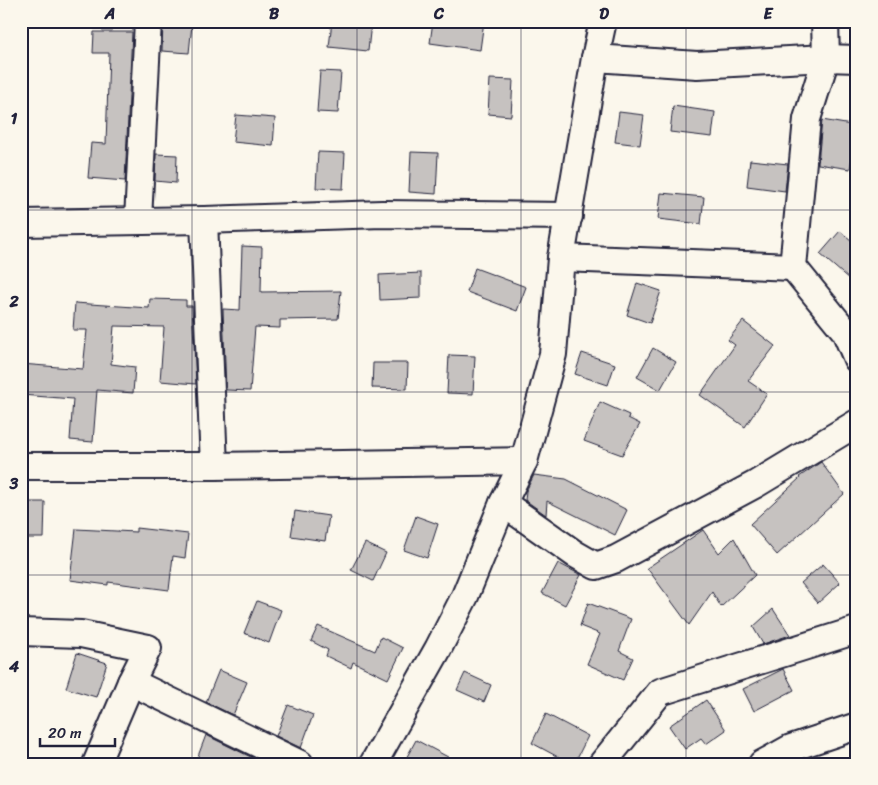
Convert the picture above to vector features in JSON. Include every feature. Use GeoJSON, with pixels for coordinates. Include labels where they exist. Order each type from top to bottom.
{"type":"FeatureCollection","features":[{"type":"Feature","properties":{"kind":"street"},"geometry":{"type":"LineString","coordinates":[[138,220],[148,21]]}},
{"type":"Feature","properties":{"kind":"street"},"geometry":{"type":"LineString","coordinates":[[373,764],[438,650],[465,596],[503,503],[524,461],[553,354],[561,258],[603,21]]}},
{"type":"Feature","properties":{"kind":"street"},"geometry":{"type":"LineString","coordinates":[[825,21],[826,58],[807,119],[793,268],[845,330],[857,359]]}},
{"type":"Feature","properties":{"kind":"street"},"geometry":{"type":"LineString","coordinates":[[595,58],[697,65],[826,58],[857,59]]}},
{"type":"Feature","properties":{"kind":"street"},"geometry":{"type":"LineString","coordinates":[[21,222],[204,220],[382,214],[569,216]]}},
{"type":"Feature","properties":{"kind":"street"},"geometry":{"type":"LineString","coordinates":[[204,220],[214,466]]}},
{"type":"Feature","properties":{"kind":"street"},"geometry":{"type":"LineString","coordinates":[[561,258],[793,268]]}},
{"type":"Feature","properties":{"kind":"street"},"geometry":{"type":"LineString","coordinates":[[503,503],[575,554],[596,566],[616,559],[756,484],[857,423]]}},
{"type":"Feature","properties":{"kind":"street"},"geometry":{"type":"LineString","coordinates":[[21,466],[214,466],[524,461]]}},
{"type":"Feature","properties":{"kind":"street"},"geometry":{"type":"LineString","coordinates":[[602,764],[660,692],[857,630]]}},
{"type":"Feature","properties":{"kind":"street"},"geometry":{"type":"LineString","coordinates":[[21,632],[81,634],[148,648],[131,682],[96,764]]}},
{"type":"Feature","properties":{"kind":"street"},"geometry":{"type":"LineString","coordinates":[[131,682],[300,764]]}},
{"type":"Feature","properties":{"kind":"street"},"geometry":{"type":"LineString","coordinates":[[762,764],[791,748],[857,726]]}},
{"type":"Feature","properties":{"kind":"building"},"geometry":{"type":"Polygon","coordinates":[[[332,21],[371,23],[368,51],[329,47],[332,21]]]}},
{"type":"Feature","properties":{"kind":"building"},"geometry":{"type":"Polygon","coordinates":[[[433,21],[484,21],[480,50],[430,43],[433,21]]]}},
{"type":"Feature","properties":{"kind":"building"},"geometry":{"type":"Polygon","coordinates":[[[163,22],[192,24],[189,53],[162,51],[163,22]]]}},
{"type":"Feature","properties":{"kind":"building"},"geometry":{"type":"Polygon","coordinates":[[[94,32],[132,32],[125,181],[88,178],[91,143],[106,144],[109,53],[93,53],[94,32]]]}},
{"type":"Feature","properties":{"kind":"building"},"geometry":{"type":"Polygon","coordinates":[[[320,71],[341,72],[338,113],[317,112],[320,71]]]}},
{"type":"Feature","properties":{"kind":"building"},"geometry":{"type":"Polygon","coordinates":[[[490,79],[513,80],[511,116],[488,114],[490,79]]]}},
{"type":"Feature","properties":{"kind":"building"},"geometry":{"type":"Polygon","coordinates":[[[673,106],[715,112],[712,137],[670,132],[673,106]]]}},
{"type":"Feature","properties":{"kind":"building"},"geometry":{"type":"Polygon","coordinates":[[[619,112],[644,115],[640,145],[615,142],[619,112]]]}},
{"type":"Feature","properties":{"kind":"building"},"geometry":{"type":"Polygon","coordinates":[[[236,115],[275,118],[273,146],[233,142],[236,115]]]}},
{"type":"Feature","properties":{"kind":"building"},"geometry":{"type":"Polygon","coordinates":[[[822,120],[857,126],[850,169],[818,164],[822,120]]]}},
{"type":"Feature","properties":{"kind":"building"},"geometry":{"type":"Polygon","coordinates":[[[318,152],[345,153],[343,189],[316,188],[318,152]]]}},
{"type":"Feature","properties":{"kind":"building"},"geometry":{"type":"Polygon","coordinates":[[[411,152],[438,153],[436,194],[409,192],[411,152]]]}},
{"type":"Feature","properties":{"kind":"building"},"geometry":{"type":"Polygon","coordinates":[[[156,154],[177,155],[176,183],[155,181],[156,154]]]}},
{"type":"Feature","properties":{"kind":"building"},"geometry":{"type":"Polygon","coordinates":[[[750,160],[788,164],[785,191],[747,186],[750,160]]]}},
{"type":"Feature","properties":{"kind":"building"},"geometry":{"type":"Polygon","coordinates":[[[661,193],[704,197],[701,224],[658,219],[661,193]]]}},
{"type":"Feature","properties":{"kind":"building"},"geometry":{"type":"Polygon","coordinates":[[[840,231],[857,245],[857,286],[820,254],[840,231]]]}},
{"type":"Feature","properties":{"kind":"building"},"geometry":{"type":"Polygon","coordinates":[[[242,246],[262,247],[261,292],[341,291],[338,319],[280,320],[280,328],[255,327],[250,391],[226,390],[223,309],[240,310],[242,246]]]}},
{"type":"Feature","properties":{"kind":"building"},"geometry":{"type":"Polygon","coordinates":[[[475,268],[526,287],[517,311],[467,292],[475,268]]]}},
{"type":"Feature","properties":{"kind":"building"},"geometry":{"type":"Polygon","coordinates":[[[421,273],[421,298],[380,300],[379,275],[421,273]]]}},
{"type":"Feature","properties":{"kind":"building"},"geometry":{"type":"Polygon","coordinates":[[[637,283],[661,291],[650,323],[627,315],[637,283]]]}},
{"type":"Feature","properties":{"kind":"building"},"geometry":{"type":"Polygon","coordinates":[[[150,299],[186,300],[186,306],[192,306],[196,384],[160,381],[164,327],[114,326],[111,364],[135,367],[133,393],[97,390],[93,442],[70,440],[73,399],[21,395],[21,364],[83,369],[87,330],[73,330],[75,303],[149,308],[150,299]]]}},
{"type":"Feature","properties":{"kind":"building"},"geometry":{"type":"Polygon","coordinates":[[[743,321],[775,346],[748,381],[767,394],[745,427],[700,395],[735,345],[728,340],[743,321]]]}},
{"type":"Feature","properties":{"kind":"building"},"geometry":{"type":"Polygon","coordinates":[[[653,348],[676,362],[660,390],[637,377],[653,348]]]}},
{"type":"Feature","properties":{"kind":"building"},"geometry":{"type":"Polygon","coordinates":[[[582,353],[615,364],[608,385],[575,374],[582,353]]]}},
{"type":"Feature","properties":{"kind":"building"},"geometry":{"type":"Polygon","coordinates":[[[449,355],[475,356],[473,394],[447,393],[449,355]]]}},
{"type":"Feature","properties":{"kind":"building"},"geometry":{"type":"Polygon","coordinates":[[[373,363],[408,363],[407,389],[372,388],[373,363]]]}},
{"type":"Feature","properties":{"kind":"building"},"geometry":{"type":"Polygon","coordinates":[[[600,402],[629,415],[628,418],[640,424],[622,455],[584,441],[600,402]]]}},
{"type":"Feature","properties":{"kind":"building"},"geometry":{"type":"Polygon","coordinates":[[[821,462],[844,494],[777,555],[750,524],[799,477],[821,462]]]}},
{"type":"Feature","properties":{"kind":"building"},"geometry":{"type":"Polygon","coordinates":[[[534,475],[566,479],[627,510],[615,535],[547,501],[546,515],[525,500],[526,491],[534,475]]]}},
{"type":"Feature","properties":{"kind":"building"},"geometry":{"type":"Polygon","coordinates":[[[21,502],[45,502],[44,538],[21,538],[21,502]]]}},
{"type":"Feature","properties":{"kind":"building"},"geometry":{"type":"Polygon","coordinates":[[[295,511],[329,516],[325,541],[291,536],[295,511]]]}},
{"type":"Feature","properties":{"kind":"building"},"geometry":{"type":"Polygon","coordinates":[[[416,516],[438,524],[427,558],[404,550],[416,516]]]}},
{"type":"Feature","properties":{"kind":"building"},"geometry":{"type":"Polygon","coordinates":[[[136,528],[188,534],[185,558],[173,556],[169,590],[108,582],[108,585],[70,580],[76,529],[136,532],[136,528]]]}},
{"type":"Feature","properties":{"kind":"building"},"geometry":{"type":"Polygon","coordinates":[[[703,530],[719,553],[734,538],[755,575],[721,607],[712,592],[689,625],[647,568],[703,530]]]}},
{"type":"Feature","properties":{"kind":"building"},"geometry":{"type":"Polygon","coordinates":[[[365,543],[386,553],[373,581],[351,570],[365,543]]]}},
{"type":"Feature","properties":{"kind":"building"},"geometry":{"type":"Polygon","coordinates":[[[558,563],[581,575],[565,605],[542,593],[558,563]]]}},
{"type":"Feature","properties":{"kind":"building"},"geometry":{"type":"Polygon","coordinates":[[[823,564],[840,583],[818,603],[801,583],[823,564]]]}},
{"type":"Feature","properties":{"kind":"building"},"geometry":{"type":"Polygon","coordinates":[[[257,601],[281,610],[269,643],[244,633],[257,601]]]}},
{"type":"Feature","properties":{"kind":"building"},"geometry":{"type":"Polygon","coordinates":[[[588,603],[631,619],[619,651],[633,658],[623,680],[587,664],[600,634],[580,626],[588,603]]]}},
{"type":"Feature","properties":{"kind":"building"},"geometry":{"type":"Polygon","coordinates":[[[773,609],[790,635],[763,644],[753,627],[773,609]]]}},
{"type":"Feature","properties":{"kind":"building"},"geometry":{"type":"Polygon","coordinates":[[[318,626],[375,651],[381,637],[403,648],[388,679],[353,662],[351,668],[326,656],[328,650],[311,641],[318,626]]]}},
{"type":"Feature","properties":{"kind":"building"},"geometry":{"type":"Polygon","coordinates":[[[77,653],[107,663],[96,697],[66,688],[77,653]]]}},
{"type":"Feature","properties":{"kind":"building"},"geometry":{"type":"Polygon","coordinates":[[[783,669],[794,690],[754,711],[743,689],[783,669]]]}},
{"type":"Feature","properties":{"kind":"building"},"geometry":{"type":"Polygon","coordinates":[[[219,670],[247,682],[233,715],[206,702],[219,670]]]}},
{"type":"Feature","properties":{"kind":"building"},"geometry":{"type":"Polygon","coordinates":[[[465,673],[491,685],[484,702],[457,690],[465,673]]]}},
{"type":"Feature","properties":{"kind":"building"},"geometry":{"type":"Polygon","coordinates":[[[706,700],[726,730],[706,744],[701,738],[685,749],[669,726],[706,700]]]}},
{"type":"Feature","properties":{"kind":"building"},"geometry":{"type":"Polygon","coordinates":[[[288,705],[313,715],[301,748],[276,736],[288,705]]]}},
{"type":"Feature","properties":{"kind":"building"},"geometry":{"type":"Polygon","coordinates":[[[546,714],[588,736],[574,764],[532,743],[546,714]]]}},
{"type":"Feature","properties":{"kind":"building"},"geometry":{"type":"Polygon","coordinates":[[[206,735],[265,764],[195,764],[206,735]]]}},
{"type":"Feature","properties":{"kind":"building"},"geometry":{"type":"Polygon","coordinates":[[[416,740],[461,764],[403,764],[416,740]]]}}]}
